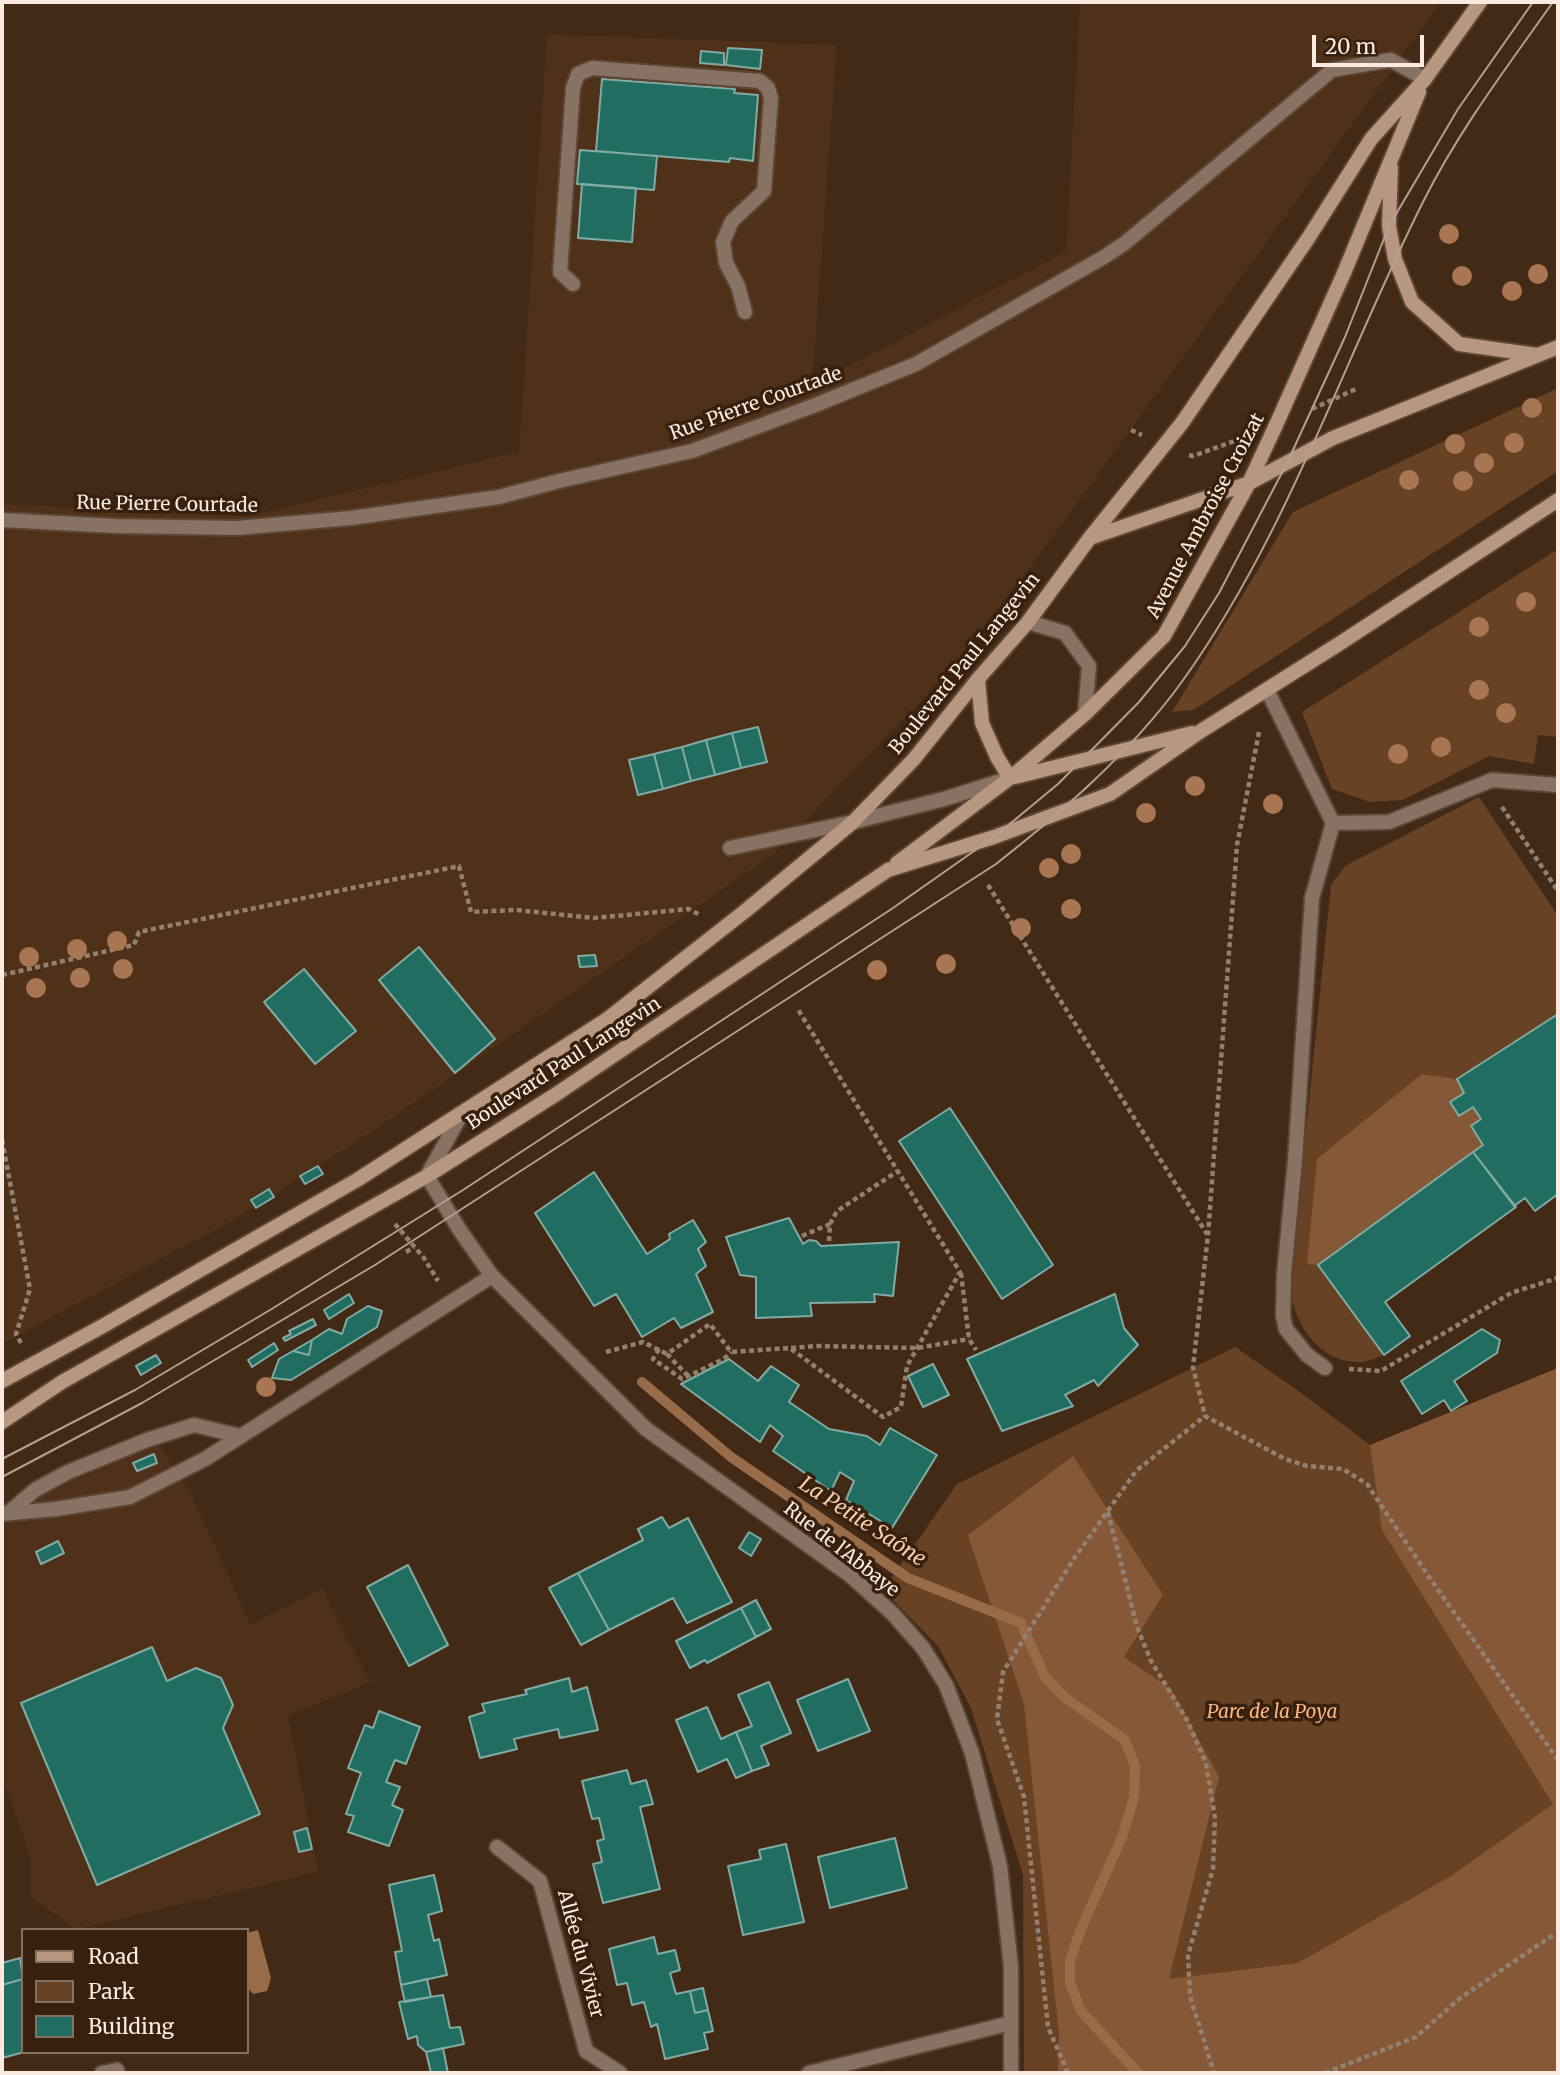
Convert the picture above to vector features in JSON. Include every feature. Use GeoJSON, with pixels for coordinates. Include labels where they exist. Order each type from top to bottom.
{"type":"FeatureCollection","features":[{"type":"Feature","properties":{"kind":"main road","name":"Avenue Ambroise Croizat"},"geometry":{"type":"LineString","coordinates":[[1088,539],[1182,423],[1309,237],[1371,139],[1425,79],[1480,2]]}},
{"type":"Feature","properties":{"kind":"main road","name":"Avenue Ambroise Croizat"},"geometry":{"type":"LineString","coordinates":[[888,870],[1010,778],[1085,714],[1164,636],[1249,483],[1344,273],[1425,79]]}},
{"type":"Feature","properties":{"kind":"main road","name":"Avenue Ambroise Croizat"},"geometry":{"type":"LineString","coordinates":[[1391,157],[1390,226],[1395,260],[1412,302],[1459,344],[1538,355]]}},
{"type":"Feature","properties":{"kind":"main road"},"geometry":{"type":"LineString","coordinates":[[1088,539],[1249,483],[1333,438],[1558,347]]}},
{"type":"Feature","properties":{"kind":"main road","name":"Boulevard Paul Langevin"},"geometry":{"type":"LineString","coordinates":[[2,1422],[62,1382],[427,1175],[555,1095],[888,870],[994,838],[1110,794],[1201,731],[1558,500]]}},
{"type":"Feature","properties":{"kind":"main road","name":"Boulevard Paul Langevin"},"geometry":{"type":"LineString","coordinates":[[2,1381],[357,1180],[606,1020],[853,822],[914,759],[1028,622],[1088,539]]}},
{"type":"Feature","properties":{"kind":"main road"},"geometry":{"type":"LineString","coordinates":[[978,679],[982,723],[1010,778]]}},
{"type":"Feature","properties":{"kind":"main road","name":"Boulevard Paul Langevin"},"geometry":{"type":"LineString","coordinates":[[1010,778],[1201,731]]}},
{"type":"Feature","properties":{"kind":"street","name":"Rue Pierre Courtade"},"geometry":{"type":"LineString","coordinates":[[2,520],[115,526],[237,528],[351,518],[499,497],[692,451],[916,364],[1104,257],[1125,243],[1332,70],[1391,60],[1425,79]]}},
{"type":"Feature","properties":{"kind":"street"},"geometry":{"type":"LineString","coordinates":[[573,284],[560,272],[573,88],[578,74],[592,68],[760,81],[768,88],[771,98],[764,191],[732,221],[723,242],[726,263],[738,286],[745,312]]}},
{"type":"Feature","properties":{"kind":"street"},"geometry":{"type":"LineString","coordinates":[[1028,622],[1065,633],[1089,666],[1085,714]]}},
{"type":"Feature","properties":{"kind":"street"},"geometry":{"type":"LineString","coordinates":[[1267,690],[1333,823],[1312,898],[1283,1316],[1286,1329],[1307,1354],[1325,1368]]}},
{"type":"Feature","properties":{"kind":"street"},"geometry":{"type":"LineString","coordinates":[[730,848],[853,822],[944,799],[1010,778]]}},
{"type":"Feature","properties":{"kind":"street"},"geometry":{"type":"LineString","coordinates":[[1333,823],[1389,822],[1492,780],[1558,785]]}},
{"type":"Feature","properties":{"kind":"street","name":"Boulevard Paul Langevin"},"geometry":{"type":"LineString","coordinates":[[427,1175],[461,1115]]}},
{"type":"Feature","properties":{"kind":"street","name":"Rue de l'Abbaye"},"geometry":{"type":"LineString","coordinates":[[427,1175],[459,1229],[492,1276],[646,1429],[851,1576],[892,1614],[923,1648],[946,1685],[972,1753],[1000,1866],[1008,1926],[1011,2073]]}},
{"type":"Feature","properties":{"kind":"street"},"geometry":{"type":"LineString","coordinates":[[5,1514],[130,1497],[205,1459],[492,1276]]}},
{"type":"Feature","properties":{"kind":"street"},"geometry":{"type":"LineString","coordinates":[[5,1514],[35,1490],[57,1478],[147,1440],[194,1425],[240,1436]]}},
{"type":"Feature","properties":{"kind":"street","name":"Allée du Vivier"},"geometry":{"type":"LineString","coordinates":[[497,1847],[540,1881],[586,2051],[620,2073]]}},
{"type":"Feature","properties":{"kind":"street"},"geometry":{"type":"LineString","coordinates":[[809,2073],[1011,2023]]}},
{"type":"Feature","properties":{"kind":"path"},"geometry":{"type":"LineString","coordinates":[[1267,690],[1237,845],[1208,1235],[1193,1367],[1205,1416],[1285,1459],[1307,1466],[1343,1469],[1367,1484],[1558,1760]]}},
{"type":"Feature","properties":{"kind":"path"},"geometry":{"type":"LineString","coordinates":[[1486,783],[1558,891]]}},
{"type":"Feature","properties":{"kind":"path"},"geometry":{"type":"LineString","coordinates":[[2,975],[134,945],[139,932],[459,866],[471,912],[516,910],[594,918],[689,909],[707,920]]}},
{"type":"Feature","properties":{"kind":"path"},"geometry":{"type":"LineString","coordinates":[[988,885],[1208,1235]]}},
{"type":"Feature","properties":{"kind":"path"},"geometry":{"type":"LineString","coordinates":[[797,1008],[960,1272],[969,1339],[976,1350]]}},
{"type":"Feature","properties":{"kind":"path"},"geometry":{"type":"LineString","coordinates":[[2,1140],[30,1289],[16,1334],[25,1350]]}},
{"type":"Feature","properties":{"kind":"path"},"geometry":{"type":"LineString","coordinates":[[829,1241],[830,1224],[837,1211],[898,1171]]}},
{"type":"Feature","properties":{"kind":"path"},"geometry":{"type":"LineString","coordinates":[[376,1205],[414,1247],[443,1287],[460,1298]]}},
{"type":"Feature","properties":{"kind":"path"},"geometry":{"type":"LineString","coordinates":[[802,1236],[830,1224]]}},
{"type":"Feature","properties":{"kind":"path"},"geometry":{"type":"LineString","coordinates":[[406,1252],[414,1247]]}},
{"type":"Feature","properties":{"kind":"path"},"geometry":{"type":"LineString","coordinates":[[790,1348],[883,1417],[901,1407],[907,1366],[960,1272]]}},
{"type":"Feature","properties":{"kind":"path"},"geometry":{"type":"LineString","coordinates":[[1325,1368],[1381,1371],[1511,1293],[1558,1278]]}},
{"type":"Feature","properties":{"kind":"path"},"geometry":{"type":"LineString","coordinates":[[667,1354],[710,1324],[731,1353]]}},
{"type":"Feature","properties":{"kind":"path"},"geometry":{"type":"LineString","coordinates":[[659,1349],[653,1359],[682,1379],[731,1353],[816,1346],[917,1348],[969,1339]]}},
{"type":"Feature","properties":{"kind":"path"},"geometry":{"type":"LineString","coordinates":[[576,1360],[643,1342],[667,1354],[688,1376]]}},
{"type":"Feature","properties":{"kind":"path"},"geometry":{"type":"LineString","coordinates":[[1003,1672],[1073,1560],[1136,1471],[1205,1416]]}},
{"type":"Feature","properties":{"kind":"path"},"geometry":{"type":"LineString","coordinates":[[1108,1511],[1137,1627],[1152,1661],[1187,1720],[1206,1763],[1215,1818],[1213,1869],[1188,1955],[1189,1996],[1214,2073]]}},
{"type":"Feature","properties":{"kind":"path"},"geometry":{"type":"LineString","coordinates":[[1325,2073],[1416,2037],[1459,1999],[1558,1934]]}},
{"type":"Feature","properties":{"kind":"shaded area"},"geometry":{"type":"Polygon","coordinates":[[[1080,2],[1441,2],[1038,557],[947,673],[775,853],[376,1129],[234,1220],[2,1344],[2,504],[248,516],[519,452],[547,34],[837,45],[812,386],[1066,251],[1080,2]]]}},
{"type":"Feature","properties":{"kind":"shaded area"},"geometry":{"type":"Polygon","coordinates":[[[1422,1074],[1457,1079],[1464,1093],[1450,1103],[1459,1116],[1473,1107],[1481,1119],[1471,1127],[1483,1145],[1318,1265],[1307,1264],[1317,1159],[1422,1074]]]}},
{"type":"Feature","properties":{"kind":"shaded area"},"geometry":{"type":"Polygon","coordinates":[[[1558,1368],[1558,2073],[1058,2073],[1059,2034],[1024,1704],[968,1535],[1073,1456],[1163,1595],[1124,1657],[1171,1689],[1219,1777],[1169,1979],[1298,1963],[1451,1876],[1553,1804],[1382,1530],[1370,1445],[1558,1368]]]}},
{"type":"Feature","properties":{"kind":"shaded area"},"geometry":{"type":"Polygon","coordinates":[[[149,1430],[190,1492],[251,1625],[322,1588],[370,1682],[288,1716],[318,1872],[81,1928],[76,1928],[31,1898],[31,1858],[2,1777],[2,1505],[149,1430]]]}},
{"type":"Feature","properties":{"kind":"shaded area"},"geometry":{"type":"Polygon","coordinates":[[[258,1930],[271,1978],[267,1991],[253,1994],[248,1988],[248,1933],[258,1930]]]}},
{"type":"Feature","properties":{"kind":"green space"},"geometry":{"type":"Polygon","coordinates":[[[1558,388],[1558,471],[1194,710],[1172,712],[1293,512],[1558,388]]]}},
{"type":"Feature","properties":{"kind":"green space"},"geometry":{"type":"Polygon","coordinates":[[[1558,549],[1558,737],[1538,735],[1534,764],[1489,756],[1403,800],[1370,802],[1332,789],[1302,712],[1558,549]]]}},
{"type":"Feature","properties":{"kind":"green space"},"geometry":{"type":"Polygon","coordinates":[[[1479,797],[1558,916],[1558,1014],[1457,1079],[1422,1074],[1307,1263],[1318,1265],[1384,1355],[1363,1362],[1350,1361],[1327,1353],[1309,1337],[1297,1315],[1291,1292],[1331,885],[1345,866],[1479,797]]]}},
{"type":"Feature","properties":{"kind":"green space","name":"Parc de la Poya"},"geometry":{"type":"Polygon","coordinates":[[[1235,1347],[1370,1445],[1558,1368],[1558,2073],[1024,2073],[1023,1875],[971,1708],[938,1646],[883,1590],[957,1484],[1235,1347]]]}},
{"type":"Feature","properties":{"kind":"building"},"geometry":{"type":"Polygon","coordinates":[[[728,48],[762,50],[760,69],[726,65],[728,48]]]}},
{"type":"Feature","properties":{"kind":"building"},"geometry":{"type":"Polygon","coordinates":[[[701,51],[724,53],[724,65],[700,63],[701,51]]]}},
{"type":"Feature","properties":{"kind":"building"},"geometry":{"type":"Polygon","coordinates":[[[602,79],[735,89],[734,93],[758,95],[753,161],[730,158],[729,162],[596,151],[602,79]]]}},
{"type":"Feature","properties":{"kind":"building"},"geometry":{"type":"Polygon","coordinates":[[[580,150],[657,156],[654,190],[577,184],[580,150]]]}},
{"type":"Feature","properties":{"kind":"building"},"geometry":{"type":"Polygon","coordinates":[[[582,184],[636,188],[632,242],[578,238],[582,184]]]}},
{"type":"Feature","properties":{"kind":"building"},"geometry":{"type":"Polygon","coordinates":[[[758,727],[767,762],[741,768],[732,733],[758,727]]]}},
{"type":"Feature","properties":{"kind":"building"},"geometry":{"type":"Polygon","coordinates":[[[732,733],[741,768],[715,775],[706,740],[732,733]]]}},
{"type":"Feature","properties":{"kind":"building"},"geometry":{"type":"Polygon","coordinates":[[[706,740],[715,775],[691,781],[682,747],[706,740]]]}},
{"type":"Feature","properties":{"kind":"building"},"geometry":{"type":"Polygon","coordinates":[[[682,747],[691,781],[663,789],[654,754],[682,747]]]}},
{"type":"Feature","properties":{"kind":"building"},"geometry":{"type":"Polygon","coordinates":[[[654,754],[663,789],[638,795],[629,760],[654,754]]]}},
{"type":"Feature","properties":{"kind":"building"},"geometry":{"type":"Polygon","coordinates":[[[419,947],[495,1039],[455,1073],[379,980],[419,947]]]}},
{"type":"Feature","properties":{"kind":"building"},"geometry":{"type":"Polygon","coordinates":[[[595,955],[597,966],[580,967],[578,956],[595,955]]]}},
{"type":"Feature","properties":{"kind":"building"},"geometry":{"type":"Polygon","coordinates":[[[304,969],[356,1031],[315,1064],[264,1002],[304,969]]]}},
{"type":"Feature","properties":{"kind":"building"},"geometry":{"type":"Polygon","coordinates":[[[1558,1014],[1558,1194],[1535,1211],[1525,1198],[1514,1206],[1473,1152],[1483,1145],[1471,1126],[1481,1119],[1473,1107],[1459,1116],[1450,1102],[1464,1093],[1457,1079],[1558,1014]]]}},
{"type":"Feature","properties":{"kind":"building"},"geometry":{"type":"Polygon","coordinates":[[[950,1108],[1053,1265],[1002,1299],[899,1141],[950,1108]]]}},
{"type":"Feature","properties":{"kind":"building"},"geometry":{"type":"Polygon","coordinates":[[[1473,1152],[1516,1207],[1385,1302],[1410,1336],[1384,1355],[1318,1265],[1473,1152]]]}},
{"type":"Feature","properties":{"kind":"building"},"geometry":{"type":"Polygon","coordinates":[[[318,1166],[323,1174],[305,1184],[300,1176],[318,1166]]]}},
{"type":"Feature","properties":{"kind":"building"},"geometry":{"type":"Polygon","coordinates":[[[594,1172],[647,1254],[670,1239],[669,1234],[693,1220],[706,1242],[698,1249],[706,1266],[696,1274],[713,1312],[681,1328],[674,1318],[642,1337],[616,1294],[594,1306],[535,1213],[594,1172]]]}},
{"type":"Feature","properties":{"kind":"building"},"geometry":{"type":"Polygon","coordinates":[[[269,1189],[274,1197],[256,1208],[251,1200],[269,1189]]]}},
{"type":"Feature","properties":{"kind":"building"},"geometry":{"type":"Polygon","coordinates":[[[789,1218],[803,1244],[809,1240],[816,1241],[821,1246],[899,1242],[893,1296],[874,1294],[875,1302],[810,1303],[812,1316],[756,1318],[756,1277],[740,1275],[726,1237],[789,1218]]]}},
{"type":"Feature","properties":{"kind":"building"},"geometry":{"type":"Polygon","coordinates":[[[349,1294],[354,1303],[329,1319],[324,1310],[349,1294]]]}},
{"type":"Feature","properties":{"kind":"building"},"geometry":{"type":"Polygon","coordinates":[[[1115,1294],[1124,1328],[1138,1345],[1098,1386],[1094,1380],[1065,1395],[1073,1406],[1002,1431],[967,1359],[1115,1294]]]}},
{"type":"Feature","properties":{"kind":"building"},"geometry":{"type":"Polygon","coordinates":[[[368,1306],[382,1311],[377,1327],[291,1380],[272,1378],[279,1359],[293,1351],[309,1355],[312,1340],[329,1329],[342,1334],[347,1319],[368,1306]]]}},
{"type":"Feature","properties":{"kind":"building"},"geometry":{"type":"Polygon","coordinates":[[[313,1319],[316,1325],[285,1341],[283,1338],[291,1334],[289,1331],[313,1319]]]}},
{"type":"Feature","properties":{"kind":"building"},"geometry":{"type":"Polygon","coordinates":[[[1482,1329],[1500,1340],[1497,1353],[1454,1381],[1467,1401],[1451,1411],[1444,1400],[1422,1414],[1401,1381],[1482,1329]]]}},
{"type":"Feature","properties":{"kind":"building"},"geometry":{"type":"Polygon","coordinates":[[[312,1340],[309,1355],[293,1351],[312,1340]]]}},
{"type":"Feature","properties":{"kind":"building"},"geometry":{"type":"Polygon","coordinates":[[[274,1343],[278,1350],[252,1367],[248,1360],[274,1343]]]}},
{"type":"Feature","properties":{"kind":"building"},"geometry":{"type":"Polygon","coordinates":[[[156,1355],[161,1363],[141,1375],[136,1366],[156,1355]]]}},
{"type":"Feature","properties":{"kind":"building"},"geometry":{"type":"Polygon","coordinates":[[[729,1359],[758,1381],[771,1366],[799,1385],[789,1402],[829,1429],[867,1436],[880,1445],[890,1428],[937,1455],[892,1528],[846,1500],[854,1481],[840,1472],[831,1491],[773,1451],[783,1436],[770,1425],[760,1442],[681,1384],[729,1359]]]}},
{"type":"Feature","properties":{"kind":"building"},"geometry":{"type":"Polygon","coordinates":[[[933,1364],[949,1395],[923,1407],[908,1376],[933,1364]]]}},
{"type":"Feature","properties":{"kind":"building"},"geometry":{"type":"Polygon","coordinates":[[[154,1454],[157,1463],[137,1471],[133,1463],[154,1454]]]}},
{"type":"Feature","properties":{"kind":"building"},"geometry":{"type":"Polygon","coordinates":[[[662,1517],[669,1528],[688,1518],[732,1602],[687,1623],[673,1598],[609,1630],[578,1573],[643,1540],[638,1529],[662,1517]]]}},
{"type":"Feature","properties":{"kind":"building"},"geometry":{"type":"Polygon","coordinates":[[[749,1532],[761,1539],[751,1556],[739,1548],[749,1532]]]}},
{"type":"Feature","properties":{"kind":"building"},"geometry":{"type":"Polygon","coordinates":[[[58,1541],[64,1553],[41,1564],[36,1552],[58,1541]]]}},
{"type":"Feature","properties":{"kind":"building"},"geometry":{"type":"Polygon","coordinates":[[[408,1565],[448,1645],[409,1666],[367,1587],[408,1565]]]}},
{"type":"Feature","properties":{"kind":"building"},"geometry":{"type":"Polygon","coordinates":[[[578,1573],[609,1630],[581,1645],[549,1588],[578,1573]]]}},
{"type":"Feature","properties":{"kind":"building"},"geometry":{"type":"Polygon","coordinates":[[[756,1600],[771,1629],[756,1637],[741,1608],[756,1600]]]}},
{"type":"Feature","properties":{"kind":"building"},"geometry":{"type":"Polygon","coordinates":[[[741,1608],[756,1637],[707,1663],[705,1660],[690,1668],[676,1641],[741,1608]]]}},
{"type":"Feature","properties":{"kind":"building"},"geometry":{"type":"Polygon","coordinates":[[[152,1647],[167,1681],[196,1668],[221,1678],[233,1705],[223,1728],[260,1814],[97,1885],[21,1703],[152,1647]]]}},
{"type":"Feature","properties":{"kind":"building"},"geometry":{"type":"Polygon","coordinates":[[[569,1678],[572,1692],[587,1687],[598,1730],[560,1738],[558,1729],[514,1739],[517,1749],[480,1758],[469,1717],[485,1712],[482,1704],[527,1694],[525,1690],[569,1678]]]}},
{"type":"Feature","properties":{"kind":"building"},"geometry":{"type":"Polygon","coordinates":[[[848,1679],[870,1731],[818,1751],[797,1700],[848,1679]]]}},
{"type":"Feature","properties":{"kind":"building"},"geometry":{"type":"Polygon","coordinates":[[[769,1682],[791,1733],[761,1746],[769,1765],[752,1771],[736,1732],[752,1726],[738,1695],[769,1682]]]}},
{"type":"Feature","properties":{"kind":"building"},"geometry":{"type":"Polygon","coordinates":[[[707,1707],[721,1739],[736,1732],[752,1771],[736,1778],[727,1759],[698,1772],[676,1720],[707,1707]]]}},
{"type":"Feature","properties":{"kind":"building"},"geometry":{"type":"Polygon","coordinates":[[[379,1711],[420,1727],[406,1764],[395,1760],[386,1782],[400,1787],[392,1805],[403,1810],[389,1846],[348,1832],[354,1816],[346,1814],[361,1773],[348,1768],[365,1725],[373,1728],[379,1711]]]}},
{"type":"Feature","properties":{"kind":"building"},"geometry":{"type":"Polygon","coordinates":[[[627,1770],[631,1784],[646,1780],[653,1804],[640,1807],[660,1889],[603,1903],[593,1864],[602,1862],[597,1841],[604,1839],[599,1818],[592,1819],[582,1781],[627,1770]]]}},
{"type":"Feature","properties":{"kind":"building"},"geometry":{"type":"Polygon","coordinates":[[[307,1828],[312,1849],[299,1852],[294,1832],[307,1828]]]}},
{"type":"Feature","properties":{"kind":"building"},"geometry":{"type":"Polygon","coordinates":[[[895,1838],[907,1888],[830,1908],[818,1857],[895,1838]]]}},
{"type":"Feature","properties":{"kind":"building"},"geometry":{"type":"Polygon","coordinates":[[[786,1844],[804,1922],[743,1935],[728,1866],[761,1859],[759,1850],[786,1844]]]}},
{"type":"Feature","properties":{"kind":"building"},"geometry":{"type":"Polygon","coordinates":[[[434,1875],[442,1911],[428,1915],[434,1941],[439,1939],[447,1975],[401,1985],[395,1952],[402,1951],[389,1885],[434,1875]]]}},
{"type":"Feature","properties":{"kind":"building"},"geometry":{"type":"Polygon","coordinates":[[[654,1937],[658,1954],[675,1950],[680,1970],[670,1973],[676,1994],[690,1991],[695,2013],[708,2010],[713,2031],[704,2033],[708,2049],[665,2059],[657,2024],[651,2027],[644,2002],[632,2005],[627,1983],[617,1985],[609,1949],[654,1937]]]}},
{"type":"Feature","properties":{"kind":"building"},"geometry":{"type":"Polygon","coordinates":[[[20,1958],[21,1980],[2,1985],[2,1963],[20,1958]]]}},
{"type":"Feature","properties":{"kind":"building"},"geometry":{"type":"Polygon","coordinates":[[[427,1979],[431,1997],[405,2002],[401,1985],[427,1979]]]}},
{"type":"Feature","properties":{"kind":"building"},"geometry":{"type":"Polygon","coordinates":[[[21,1980],[21,2053],[2,2058],[2,1985],[21,1980]]]}},
{"type":"Feature","properties":{"kind":"building"},"geometry":{"type":"Polygon","coordinates":[[[703,1988],[708,2010],[695,2013],[690,1991],[703,1988]]]}},
{"type":"Feature","properties":{"kind":"building"},"geometry":{"type":"Polygon","coordinates":[[[443,1995],[450,2028],[460,2027],[464,2044],[426,2052],[418,2045],[417,2036],[408,2039],[399,2002],[443,1995]]]}},
{"type":"Feature","properties":{"kind":"building"},"geometry":{"type":"Polygon","coordinates":[[[443,2048],[448,2073],[431,2073],[426,2052],[443,2048]]]}},
{"type":"Feature","properties":{"kind":"waterway","name":"La Petite Saône"},"geometry":{"type":"LineString","coordinates":[[642,1382],[731,1457],[908,1578],[1021,1623],[1045,1677],[1063,1696],[1125,1740],[1135,1766],[1134,1797],[1123,1835],[1081,1929],[1070,1961],[1070,1983],[1081,2011],[1138,2073]]}},
{"type":"Feature","properties":{"kind":"tram line"},"geometry":{"type":"LineString","coordinates":[[2,1459],[135,1390],[463,1190],[893,908],[994,837],[1058,784],[1139,702],[1185,646],[1219,593],[1287,463],[1345,337],[1389,226],[1458,109],[1533,2]]}},
{"type":"Feature","properties":{"kind":"tram line"},"geometry":{"type":"LineString","coordinates":[[2,1477],[142,1403],[375,1265],[996,864],[1046,824],[1094,780],[1161,709],[1219,627],[1283,509],[1394,263],[1437,175],[1484,99],[1553,2]]}}]}
